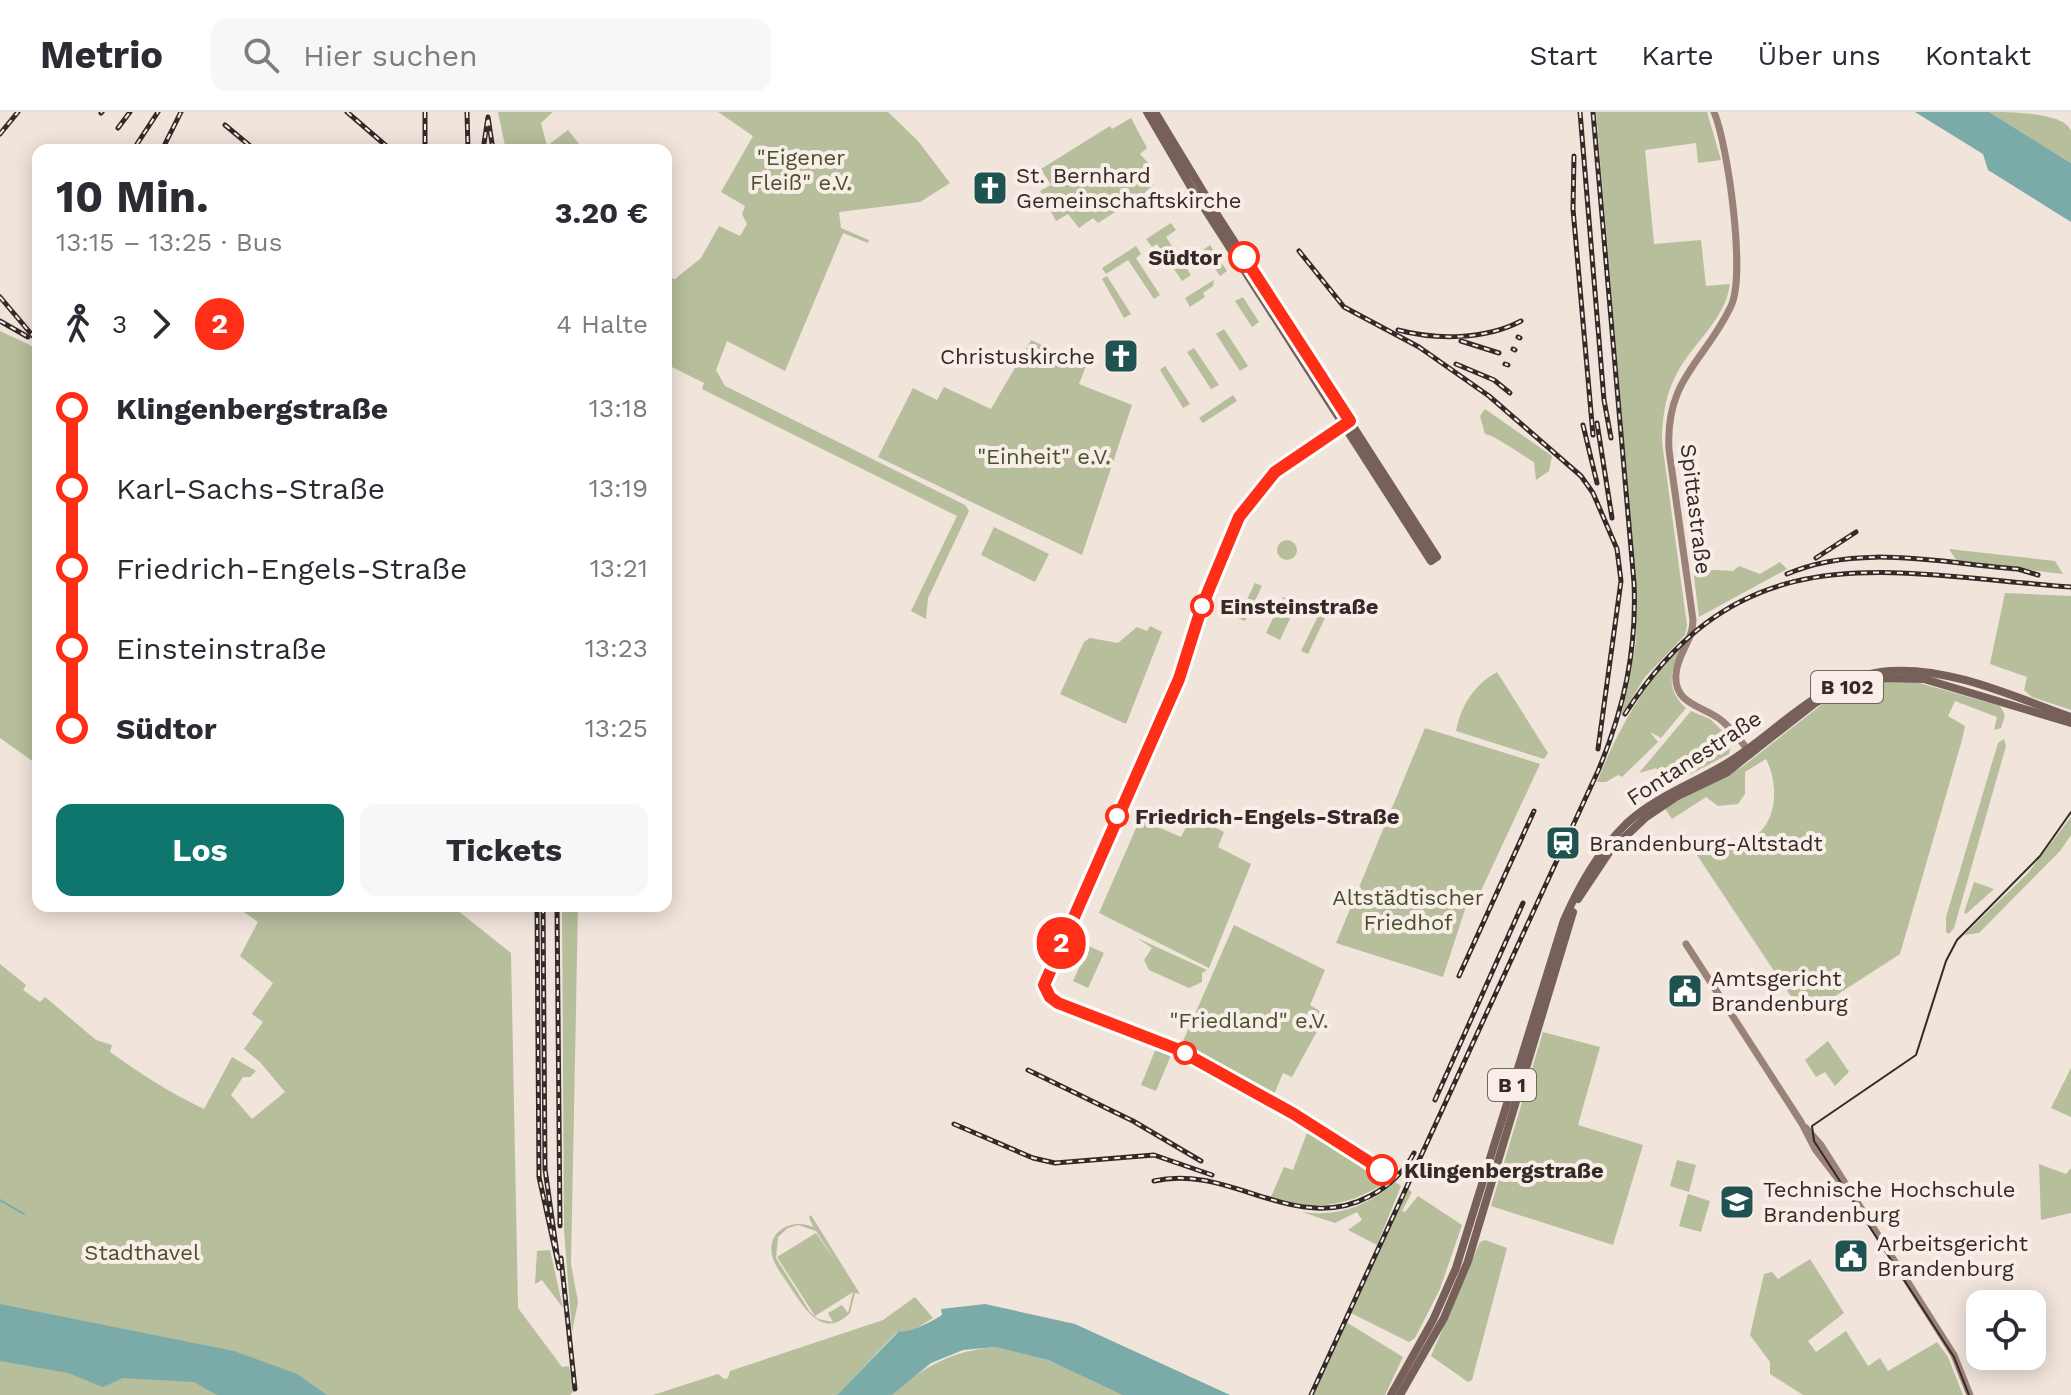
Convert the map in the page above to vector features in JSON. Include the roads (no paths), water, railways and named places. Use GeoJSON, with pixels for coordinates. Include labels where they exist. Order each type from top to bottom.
{"type":"FeatureCollection","features":[{"type":"Feature","properties":{"kind":"main road"},"geometry":{"type":"LineString","coordinates":[[1147,112],[1200,201],[1434,559],[1155,112]]}},
{"type":"Feature","properties":{"kind":"main road","name":"Fontanestraße"},"geometry":{"type":"LineString","coordinates":[[1536,1018],[1573,899],[1610,841],[1641,811],[1750,752],[1823,691],[1855,677],[1888,671],[1941,676],[2071,717]]}},
{"type":"Feature","properties":{"kind":"main road","name":"Fontanestraße"},"geometry":{"type":"LineString","coordinates":[[1556,965],[1577,902],[1599,867],[1628,832],[1656,810],[1750,752],[1821,699],[1847,687],[1883,678],[1934,681],[2071,723]]}},
{"type":"Feature","properties":{"kind":"main road","name":"B 1"},"geometry":{"type":"LineString","coordinates":[[1391,1395],[1444,1318],[1536,1018],[1556,965]]}},
{"type":"Feature","properties":{"kind":"main road","name":"B 1"},"geometry":{"type":"LineString","coordinates":[[1400,1395],[1418,1357]]}},
{"type":"Feature","properties":{"kind":"street","name":"Spittastraße"},"geometry":{"type":"LineString","coordinates":[[1714,112],[1725,145],[1737,289],[1724,319],[1679,386],[1670,422],[1669,450],[1693,620],[1692,636],[1676,677],[1679,691],[1687,701],[1720,719],[1750,752]]}},
{"type":"Feature","properties":{"kind":"street"},"geometry":{"type":"LineString","coordinates":[[1686,944],[1806,1128],[1828,1169],[1843,1186],[1954,1355],[1970,1395]]}},
{"type":"Feature","properties":{"kind":"water"},"geometry":{"type":"Polygon","coordinates":[[[1915,112],[1989,112],[2071,163],[2071,222],[1988,170],[1983,154],[1915,112]]]}},
{"type":"Feature","properties":{"kind":"water"},"geometry":{"type":"Polygon","coordinates":[[[0,1304],[234,1351],[297,1374],[327,1395],[217,1395],[194,1382],[123,1378],[103,1387],[68,1373],[0,1361],[0,1304]]]}},
{"type":"Feature","properties":{"kind":"water"},"geometry":{"type":"Polygon","coordinates":[[[985,1304],[1075,1324],[1230,1395],[1122,1395],[1048,1360],[995,1347],[963,1350],[931,1363],[892,1395],[837,1395],[899,1331],[914,1329],[933,1320],[942,1315],[941,1309],[985,1304]]]}},
{"type":"Feature","properties":{"kind":"waterway"},"geometry":{"type":"LineString","coordinates":[[0,1200],[24,1214]]}},
{"type":"Feature","properties":{"kind":"tram line"},"geometry":{"type":"LineString","coordinates":[[1969,1395],[1954,1357],[1814,1141],[1812,1126],[1916,1055],[1946,961],[1957,940],[2040,856],[2071,812]]}},
{"type":"Feature","properties":{"kind":"railway"},"geometry":{"type":"LineString","coordinates":[[0,134],[18,112]]}},
{"type":"Feature","properties":{"kind":"railway"},"geometry":{"type":"LineString","coordinates":[[118,128],[130,112]]}},
{"type":"Feature","properties":{"kind":"railway"},"geometry":{"type":"LineString","coordinates":[[137,144],[158,112]]}},
{"type":"Feature","properties":{"kind":"railway"},"geometry":{"type":"LineString","coordinates":[[165,144],[181,112]]}},
{"type":"Feature","properties":{"kind":"railway"},"geometry":{"type":"LineString","coordinates":[[347,112],[384,144]]}},
{"type":"Feature","properties":{"kind":"railway"},"geometry":{"type":"LineString","coordinates":[[425,112],[425,144]]}},
{"type":"Feature","properties":{"kind":"railway"},"geometry":{"type":"LineString","coordinates":[[467,112],[468,144]]}},
{"type":"Feature","properties":{"kind":"railway"},"geometry":{"type":"LineString","coordinates":[[1580,112],[1604,400],[1611,438]]}},
{"type":"Feature","properties":{"kind":"railway"},"geometry":{"type":"LineString","coordinates":[[1311,1395],[1598,771],[1622,702],[1631,656],[1634,583],[1593,112]]}},
{"type":"Feature","properties":{"kind":"railway"},"geometry":{"type":"LineString","coordinates":[[484,144],[488,117],[492,144]]}},
{"type":"Feature","properties":{"kind":"railway"},"geometry":{"type":"LineString","coordinates":[[225,125],[248,144]]}},
{"type":"Feature","properties":{"kind":"railway"},"geometry":{"type":"LineString","coordinates":[[1574,156],[1573,209],[1593,435]]}},
{"type":"Feature","properties":{"kind":"railway"},"geometry":{"type":"LineString","coordinates":[[1299,251],[1344,307],[1419,347],[1489,396],[1581,476],[1593,493],[1617,549],[1621,581],[1598,749]]}},
{"type":"Feature","properties":{"kind":"railway"},"geometry":{"type":"LineString","coordinates":[[0,297],[32,335]]}},
{"type":"Feature","properties":{"kind":"railway"},"geometry":{"type":"LineString","coordinates":[[0,321],[28,337]]}},
{"type":"Feature","properties":{"kind":"railway"},"geometry":{"type":"LineString","coordinates":[[1398,330],[1444,337],[1476,335],[1521,321]]}},
{"type":"Feature","properties":{"kind":"railway"},"geometry":{"type":"LineString","coordinates":[[1461,341],[1499,353]]}},
{"type":"Feature","properties":{"kind":"railway"},"geometry":{"type":"LineString","coordinates":[[1456,364],[1494,380],[1510,393]]}},
{"type":"Feature","properties":{"kind":"railway"},"geometry":{"type":"LineString","coordinates":[[1597,423],[1612,518]]}},
{"type":"Feature","properties":{"kind":"railway"},"geometry":{"type":"LineString","coordinates":[[1583,425],[1597,483]]}},
{"type":"Feature","properties":{"kind":"railway"},"geometry":{"type":"LineString","coordinates":[[1816,558],[1856,532]]}},
{"type":"Feature","properties":{"kind":"railway"},"geometry":{"type":"LineString","coordinates":[[1787,574],[1843,559],[1871,557],[2018,569],[2038,575]]}},
{"type":"Feature","properties":{"kind":"railway"},"geometry":{"type":"LineString","coordinates":[[1625,714],[1670,655],[1718,615],[1769,589],[1822,576],[1879,573],[2071,587]]}},
{"type":"Feature","properties":{"kind":"railway"},"geometry":{"type":"LineString","coordinates":[[1459,976],[1534,811]]}},
{"type":"Feature","properties":{"kind":"railway"},"geometry":{"type":"LineString","coordinates":[[1435,1100],[1523,903]]}},
{"type":"Feature","properties":{"kind":"railway"},"geometry":{"type":"LineString","coordinates":[[537,912],[539,1177],[559,1268],[545,1169],[543,912]]}},
{"type":"Feature","properties":{"kind":"railway"},"geometry":{"type":"LineString","coordinates":[[557,912],[560,1226]]}},
{"type":"Feature","properties":{"kind":"railway"},"geometry":{"type":"LineString","coordinates":[[1028,1070],[1133,1121],[1201,1161]]}},
{"type":"Feature","properties":{"kind":"railway"},"geometry":{"type":"LineString","coordinates":[[954,1124],[1033,1158],[1055,1163],[1154,1155],[1212,1175]]}},
{"type":"Feature","properties":{"kind":"railway"},"geometry":{"type":"LineString","coordinates":[[1154,1181],[1182,1178],[1209,1181],[1289,1204],[1316,1208],[1343,1206],[1383,1188],[1401,1172],[1414,1153]]}},
{"type":"Feature","properties":{"kind":"railway"},"geometry":{"type":"LineString","coordinates":[[561,1258],[575,1389]]}},
{"type":"Feature","properties":{"kind":"place","name":"St. Bernhard Gemeinschaftskirche"},"geometry":{"type":"Point","coordinates":[990,188]}},
{"type":"Feature","properties":{"kind":"place","name":"Südtor"},"geometry":{"type":"Point","coordinates":[1244,257]}},
{"type":"Feature","properties":{"kind":"place","name":"Christuskirche"},"geometry":{"type":"Point","coordinates":[1121,356]}},
{"type":"Feature","properties":{"kind":"place","name":"Einsteinstraße"},"geometry":{"type":"Point","coordinates":[1202,606]}},
{"type":"Feature","properties":{"kind":"place","name":"Friedrich-Engels-Straße"},"geometry":{"type":"Point","coordinates":[1117,816]}},
{"type":"Feature","properties":{"kind":"place","name":"Brandenburg-Altstadt"},"geometry":{"type":"Point","coordinates":[1563,843]}},
{"type":"Feature","properties":{"kind":"place","name":"Amtsgericht Brandenburg"},"geometry":{"type":"Point","coordinates":[1685,991]}},
{"type":"Feature","properties":{"kind":"place","name":"Klingenbergstraße"},"geometry":{"type":"Point","coordinates":[1382,1170]}},
{"type":"Feature","properties":{"kind":"place","name":"Technische Hochschule Brandenburg"},"geometry":{"type":"Point","coordinates":[1737,1202]}},
{"type":"Feature","properties":{"kind":"place","name":"Arbeitsgericht Brandenburg"},"geometry":{"type":"Point","coordinates":[1851,1256]}},
{"type":"Feature","properties":{"kind":"park label","name":"\"Eigener Fleiß\" e.V."},"geometry":{"type":"Point","coordinates":[801,170]}},
{"type":"Feature","properties":{"kind":"park label","name":"\"Einheit\" e.V."},"geometry":{"type":"Point","coordinates":[1044,456]}},
{"type":"Feature","properties":{"kind":"park label","name":"Altstädtischer Friedhof"},"geometry":{"type":"Point","coordinates":[1408,910]}},
{"type":"Feature","properties":{"kind":"park label","name":"\"Friedland\" e.V."},"geometry":{"type":"Point","coordinates":[1249,1020]}},
{"type":"Feature","properties":{"kind":"park label","name":"Stadthavel"},"geometry":{"type":"Point","coordinates":[142,1252]}}]}
